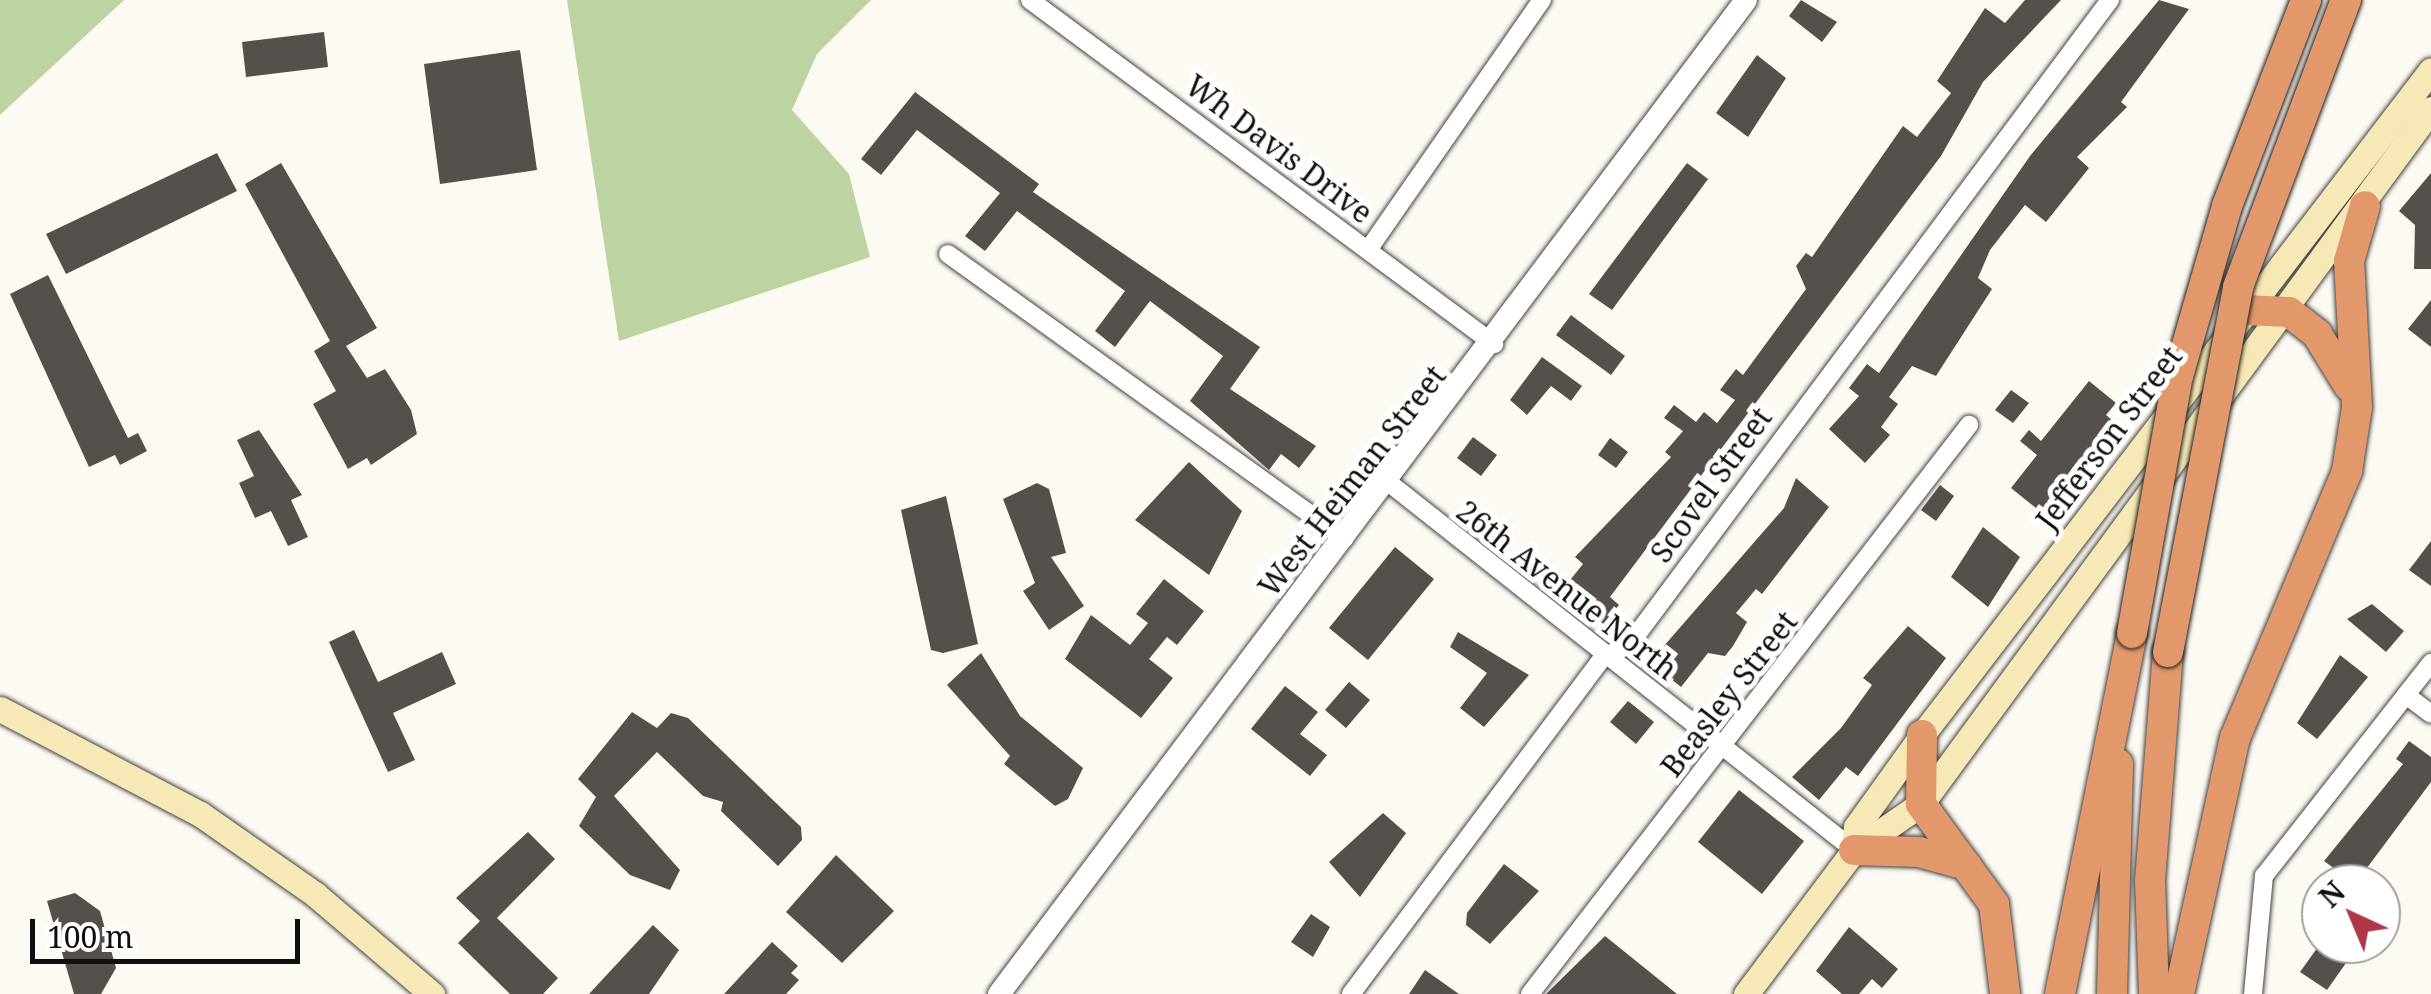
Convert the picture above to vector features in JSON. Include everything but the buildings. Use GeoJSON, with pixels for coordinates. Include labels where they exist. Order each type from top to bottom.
{"type":"FeatureCollection","features":[{"type":"Feature","properties":{"kind":"highway"},"geometry":{"type":"LineString","coordinates":[[2060,994],[2126,666],[2178,376],[2227,206],[2306,0]]}},
{"type":"Feature","properties":{"kind":"highway"},"geometry":{"type":"LineString","coordinates":[[2154,994],[2150,882],[2168,652],[2238,287],[2346,0]]}},
{"type":"Feature","properties":{"kind":"highway"},"geometry":{"type":"LineString","coordinates":[[2178,994],[2234,738],[2347,471],[2357,407],[2350,261],[2365,206]]}},
{"type":"Feature","properties":{"kind":"highway"},"geometry":{"type":"LineString","coordinates":[[2245,310],[2289,312],[2342,366],[2357,407]]}},
{"type":"Feature","properties":{"kind":"highway"},"geometry":{"type":"LineString","coordinates":[[2112,994],[2108,873],[2126,666]]}},
{"type":"Feature","properties":{"kind":"highway"},"geometry":{"type":"LineString","coordinates":[[1922,736],[1920,804],[1968,866],[2002,933],[2005,994]]}},
{"type":"Feature","properties":{"kind":"highway"},"geometry":{"type":"LineString","coordinates":[[1854,850],[1919,852],[1968,866]]}},
{"type":"Feature","properties":{"kind":"main road","name":"Jefferson Street"},"geometry":{"type":"LineString","coordinates":[[1854,850],[1856,827],[1922,736],[2431,70]]}},
{"type":"Feature","properties":{"kind":"main road","name":"Jefferson Street"},"geometry":{"type":"LineString","coordinates":[[1746,994],[1854,850],[1920,804],[2289,312],[2431,109]]}},
{"type":"Feature","properties":{"kind":"main road"},"geometry":{"type":"LineString","coordinates":[[0,710],[200,814],[316,895],[432,994]]}},
{"type":"Feature","properties":{"kind":"street","name":"Wh Davis Drive"},"geometry":{"type":"LineString","coordinates":[[1030,0],[1494,344]]}},
{"type":"Feature","properties":{"kind":"street"},"geometry":{"type":"LineString","coordinates":[[1368,250],[1542,0]]}},
{"type":"Feature","properties":{"kind":"street","name":"West Heiman Street"},"geometry":{"type":"LineString","coordinates":[[999,994],[1494,344],[1746,0]]}},
{"type":"Feature","properties":{"kind":"street","name":"Scovel Street"},"geometry":{"type":"LineString","coordinates":[[1351,994],[1602,658],[1629,645],[2110,0]]}},
{"type":"Feature","properties":{"kind":"street"},"geometry":{"type":"LineString","coordinates":[[948,254],[1344,538]]}},
{"type":"Feature","properties":{"kind":"street","name":"Beasley Street"},"geometry":{"type":"LineString","coordinates":[[1530,994],[1969,426]]}},
{"type":"Feature","properties":{"kind":"street","name":"26th Avenue North"},"geometry":{"type":"LineString","coordinates":[[1388,482],[1602,658],[1724,746],[1854,850]]}},
{"type":"Feature","properties":{"kind":"street"},"geometry":{"type":"LineString","coordinates":[[2252,994],[2264,876],[2431,663]]}},
{"type":"Feature","properties":{"kind":"street"},"geometry":{"type":"LineString","coordinates":[[2406,695],[2431,714]]}},
{"type":"Feature","properties":{"kind":"green space"},"geometry":{"type":"Polygon","coordinates":[[[0,0],[124,0],[0,115],[0,0]]]}},
{"type":"Feature","properties":{"kind":"green space"},"geometry":{"type":"Polygon","coordinates":[[[567,0],[871,0],[817,54],[792,110],[849,174],[870,257],[619,341],[567,0]]]}}]}
